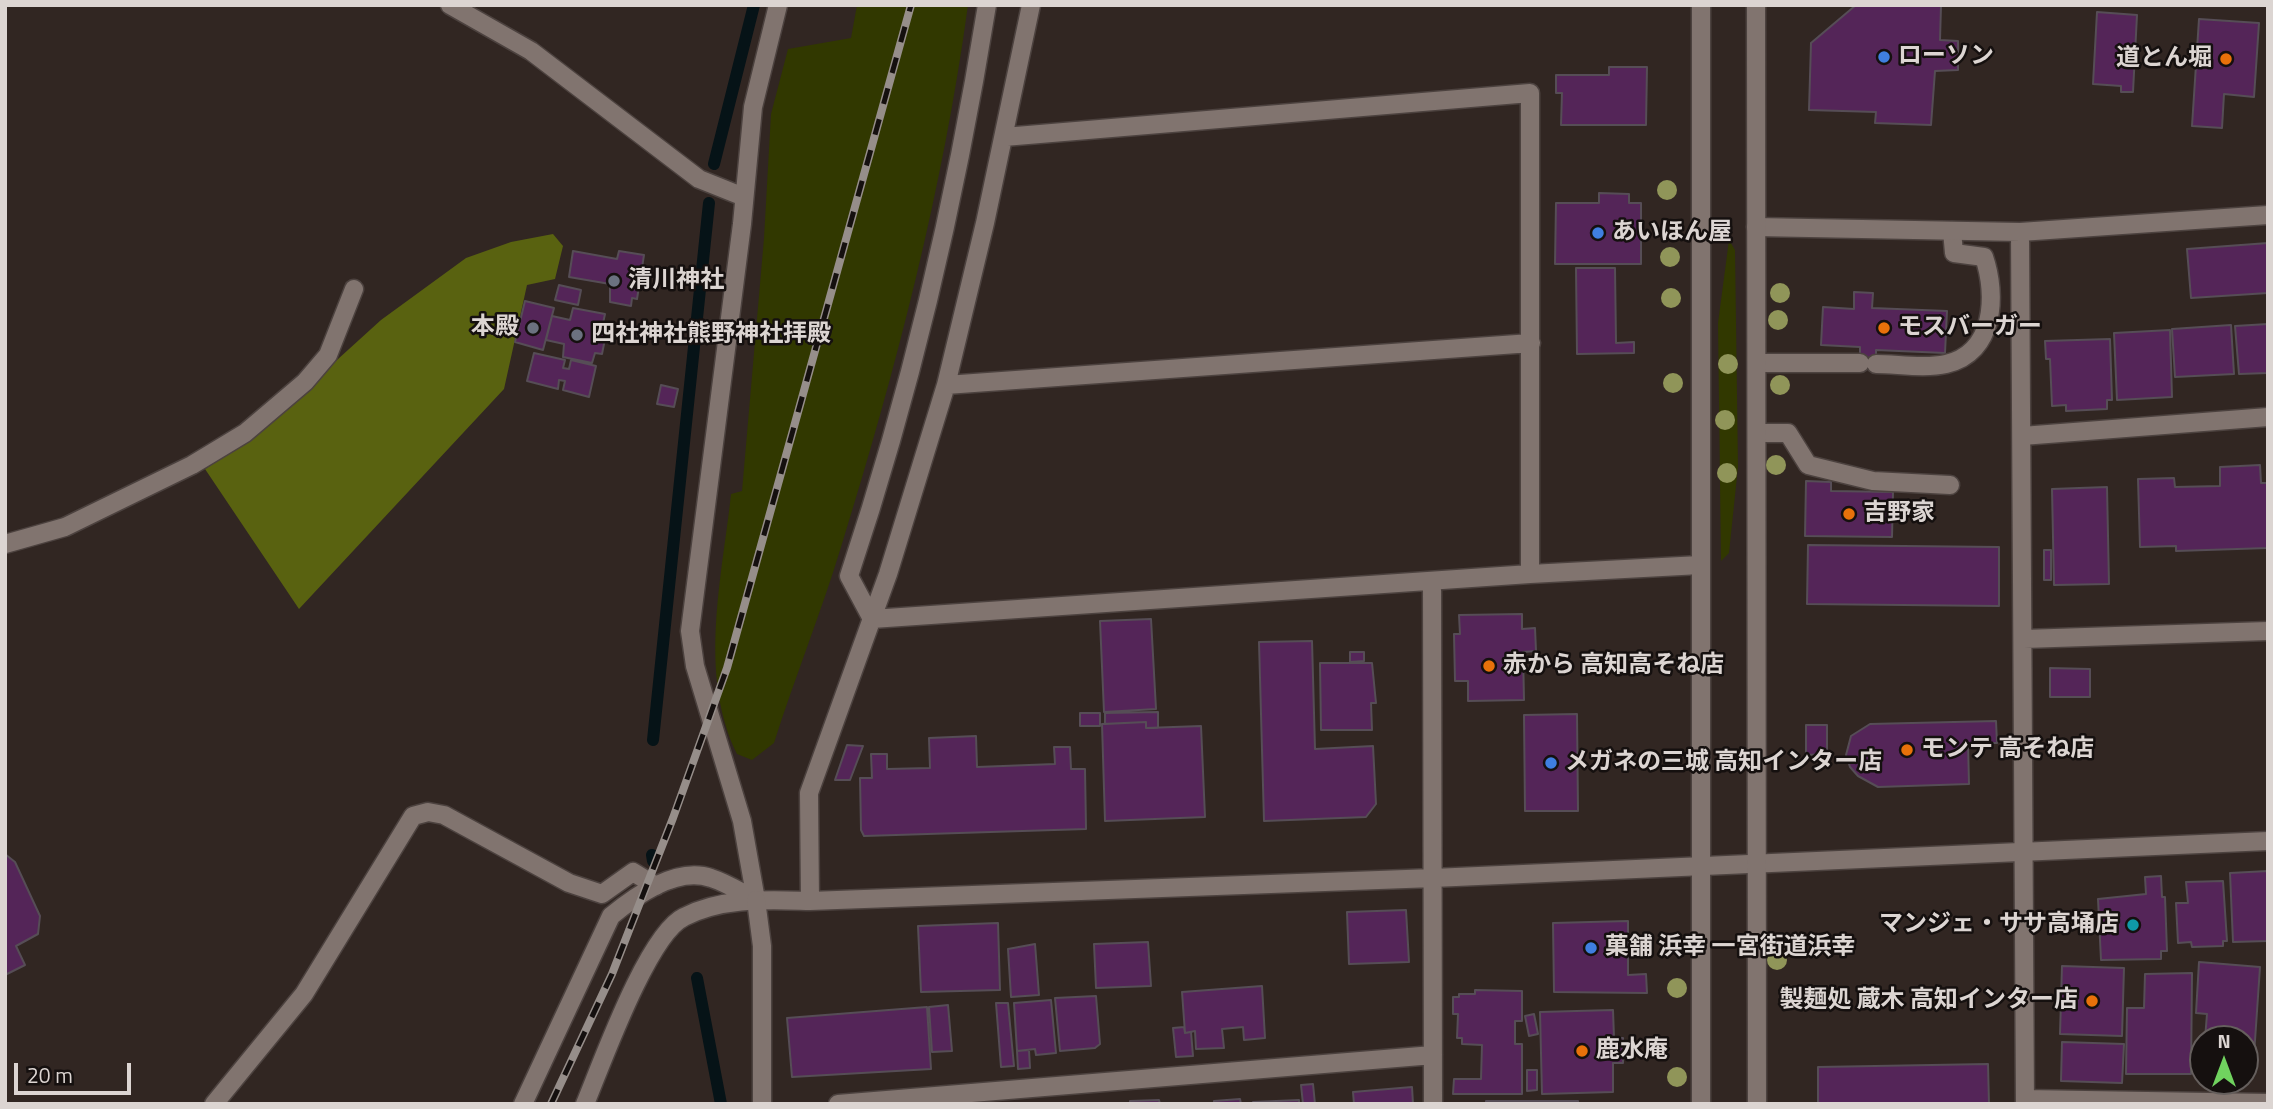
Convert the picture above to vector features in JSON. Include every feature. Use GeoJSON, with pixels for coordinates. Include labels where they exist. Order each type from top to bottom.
{"type":"FeatureCollection","features":[{"type":"Feature","properties":{"kind":"street"},"geometry":{"type":"LineString","coordinates":[[450,5],[531,51],[699,179],[744,197]]}},
{"type":"Feature","properties":{"kind":"street"},"geometry":{"type":"LineString","coordinates":[[762,1104],[762,946],[756,900],[741,821],[695,666],[690,631],[753,107],[778,5]]}},
{"type":"Feature","properties":{"kind":"street"},"geometry":{"type":"LineString","coordinates":[[872,619],[849,576],[883,476],[966,138],[987,5]]}},
{"type":"Feature","properties":{"kind":"street"},"geometry":{"type":"LineString","coordinates":[[810,901],[809,793],[888,574],[946,385],[1004,137],[1031,5]]}},
{"type":"Feature","properties":{"kind":"street"},"geometry":{"type":"LineString","coordinates":[[1701,5],[1701,1104]]}},
{"type":"Feature","properties":{"kind":"street"},"geometry":{"type":"LineString","coordinates":[[1756,5],[1759,363],[1757,1104]]}},
{"type":"Feature","properties":{"kind":"street"},"geometry":{"type":"LineString","coordinates":[[1004,137],[1530,93],[1530,574]]}},
{"type":"Feature","properties":{"kind":"street"},"geometry":{"type":"LineString","coordinates":[[1756,227],[2020,232],[2268,215]]}},
{"type":"Feature","properties":{"kind":"street"},"geometry":{"type":"LineString","coordinates":[[1759,363],[1945,365],[1966,355],[1987,331],[1992,281],[1984,257],[1954,253],[1952,231]]}},
{"type":"Feature","properties":{"kind":"street"},"geometry":{"type":"LineString","coordinates":[[2020,232],[2025,1101],[2268,1103]]}},
{"type":"Feature","properties":{"kind":"street"},"geometry":{"type":"LineString","coordinates":[[5,544],[65,527],[191,465],[245,433],[305,382],[328,355],[354,289]]}},
{"type":"Feature","properties":{"kind":"street"},"geometry":{"type":"LineString","coordinates":[[946,385],[1531,343]]}},
{"type":"Feature","properties":{"kind":"street"},"geometry":{"type":"LineString","coordinates":[[2022,436],[2268,417]]}},
{"type":"Feature","properties":{"kind":"street"},"geometry":{"type":"LineString","coordinates":[[1758,433],[1788,433],[1808,465],[1873,481],[1950,485]]}},
{"type":"Feature","properties":{"kind":"street"},"geometry":{"type":"LineString","coordinates":[[872,619],[1700,565]]}},
{"type":"Feature","properties":{"kind":"street"},"geometry":{"type":"LineString","coordinates":[[1433,582],[1433,1104]]}},
{"type":"Feature","properties":{"kind":"street"},"geometry":{"type":"LineString","coordinates":[[2024,639],[2268,631]]}},
{"type":"Feature","properties":{"kind":"street"},"geometry":{"type":"LineString","coordinates":[[214,1104],[304,994],[413,816],[428,812],[444,815],[569,883],[602,894],[633,872],[656,886]]}},
{"type":"Feature","properties":{"kind":"street"},"geometry":{"type":"LineString","coordinates":[[585,1104],[643,970],[665,931],[681,918],[704,908],[756,900],[810,901],[1433,878],[2268,841]]}},
{"type":"Feature","properties":{"kind":"street"},"geometry":{"type":"LineString","coordinates":[[523,1104],[602,930],[611,916],[632,899],[656,886],[687,877],[709,877],[756,900]]}},
{"type":"Feature","properties":{"kind":"street"},"geometry":{"type":"LineString","coordinates":[[838,1104],[1433,1055]]}},
{"type":"Feature","properties":{"kind":"green space"},"geometry":{"type":"Polygon","coordinates":[[[857,5],[968,5],[958,74],[931,211],[881,414],[833,572],[774,743],[752,760],[737,754],[725,723],[718,691],[716,625],[731,494],[742,491],[764,238],[771,114],[788,49],[851,38],[857,5]]]}},
{"type":"Feature","properties":{"kind":"green space"},"geometry":{"type":"Polygon","coordinates":[[[553,234],[563,246],[555,279],[527,285],[504,389],[299,609],[205,469],[251,438],[381,320],[466,258],[511,242],[553,234]]]}},
{"type":"Feature","properties":{"kind":"green space"},"geometry":{"type":"Polygon","coordinates":[[[1729,240],[1735,250],[1738,467],[1729,553],[1721,561],[1718,323],[1729,240]]]}},
{"type":"Feature","properties":{"kind":"building","name":"ローソン"},"geometry":{"type":"Polygon","coordinates":[[[1856,5],[1941,6],[1940,40],[1958,41],[1958,70],[1935,71],[1931,125],[1875,123],[1876,112],[1809,110],[1811,43],[1856,5]]]}},
{"type":"Feature","properties":{"kind":"building"},"geometry":{"type":"Polygon","coordinates":[[[2097,12],[2137,15],[2133,92],[2121,92],[2121,86],[2093,84],[2097,12]]]}},
{"type":"Feature","properties":{"kind":"building","name":"道とん堀"},"geometry":{"type":"Polygon","coordinates":[[[2199,19],[2259,23],[2254,97],[2224,94],[2222,128],[2192,126],[2199,19]]]}},
{"type":"Feature","properties":{"kind":"building"},"geometry":{"type":"Polygon","coordinates":[[[1609,67],[1647,67],[1646,125],[1561,125],[1562,93],[1556,93],[1556,75],[1609,75],[1609,67]]]}},
{"type":"Feature","properties":{"kind":"building","name":"あいほん屋"},"geometry":{"type":"Polygon","coordinates":[[[1599,193],[1629,194],[1629,203],[1641,203],[1641,264],[1555,264],[1556,203],[1599,203],[1599,193]]]}},
{"type":"Feature","properties":{"kind":"building"},"geometry":{"type":"Polygon","coordinates":[[[2268,243],[2268,293],[2191,298],[2187,249],[2268,243]]]}},
{"type":"Feature","properties":{"kind":"building","name":"清川神社"},"geometry":{"type":"Polygon","coordinates":[[[573,251],[617,259],[619,251],[644,255],[637,299],[632,298],[631,306],[610,302],[610,284],[569,277],[573,251]]]}},
{"type":"Feature","properties":{"kind":"building"},"geometry":{"type":"Polygon","coordinates":[[[1576,268],[1615,268],[1616,343],[1634,342],[1634,353],[1577,354],[1576,268]]]}},
{"type":"Feature","properties":{"kind":"building"},"geometry":{"type":"Polygon","coordinates":[[[559,285],[581,290],[578,305],[555,300],[559,285]]]}},
{"type":"Feature","properties":{"kind":"building","name":"モスバーガー"},"geometry":{"type":"Polygon","coordinates":[[[1854,292],[1873,293],[1872,308],[1947,311],[1945,353],[1876,350],[1876,366],[1860,366],[1860,347],[1821,345],[1823,307],[1854,309],[1854,292]]]}},
{"type":"Feature","properties":{"kind":"building","name":"本殿"},"geometry":{"type":"Polygon","coordinates":[[[525,301],[554,308],[543,350],[515,342],[525,301]]]}},
{"type":"Feature","properties":{"kind":"building","name":"四社神社熊野神社拝殿"},"geometry":{"type":"Polygon","coordinates":[[[573,308],[605,314],[602,328],[607,329],[602,354],[595,353],[592,363],[563,357],[564,344],[546,340],[552,316],[570,320],[573,308]]]}},
{"type":"Feature","properties":{"kind":"building"},"geometry":{"type":"Polygon","coordinates":[[[2268,324],[2268,373],[2239,374],[2235,326],[2268,324]]]}},
{"type":"Feature","properties":{"kind":"building"},"geometry":{"type":"Polygon","coordinates":[[[2231,325],[2234,374],[2175,377],[2172,329],[2231,325]]]}},
{"type":"Feature","properties":{"kind":"building"},"geometry":{"type":"Polygon","coordinates":[[[2170,330],[2172,397],[2117,400],[2114,333],[2170,330]]]}},
{"type":"Feature","properties":{"kind":"building"},"geometry":{"type":"Polygon","coordinates":[[[2110,339],[2112,400],[2107,400],[2107,409],[2066,411],[2066,405],[2052,406],[2050,359],[2046,359],[2045,341],[2110,339]]]}},
{"type":"Feature","properties":{"kind":"building"},"geometry":{"type":"Polygon","coordinates":[[[534,353],[565,360],[563,368],[569,369],[571,360],[596,366],[589,397],[563,390],[565,381],[559,380],[558,389],[527,381],[534,353]]]}},
{"type":"Feature","properties":{"kind":"building"},"geometry":{"type":"Polygon","coordinates":[[[661,385],[678,389],[674,407],[657,404],[661,385]]]}},
{"type":"Feature","properties":{"kind":"building"},"geometry":{"type":"Polygon","coordinates":[[[2260,465],[2261,483],[2268,483],[2268,548],[2176,551],[2176,546],[2140,547],[2138,479],[2174,478],[2175,487],[2220,486],[2220,467],[2260,465]]]}},
{"type":"Feature","properties":{"kind":"building","name":"吉野家"},"geometry":{"type":"Polygon","coordinates":[[[1806,481],[1831,482],[1831,491],[1893,492],[1892,537],[1805,536],[1806,481]]]}},
{"type":"Feature","properties":{"kind":"building"},"geometry":{"type":"Polygon","coordinates":[[[2107,487],[2109,584],[2054,585],[2052,489],[2107,487]]]}},
{"type":"Feature","properties":{"kind":"building"},"geometry":{"type":"Polygon","coordinates":[[[1808,545],[1999,547],[1999,606],[1807,604],[1808,545]]]}},
{"type":"Feature","properties":{"kind":"building"},"geometry":{"type":"Polygon","coordinates":[[[2044,550],[2051,550],[2051,580],[2044,580],[2044,550]]]}},
{"type":"Feature","properties":{"kind":"building","name":"赤から 高知高そね店"},"geometry":{"type":"Polygon","coordinates":[[[1522,614],[1522,629],[1535,628],[1536,651],[1523,652],[1524,700],[1468,701],[1468,681],[1455,681],[1454,634],[1460,634],[1459,615],[1522,614]]]}},
{"type":"Feature","properties":{"kind":"building"},"geometry":{"type":"Polygon","coordinates":[[[1151,619],[1156,709],[1104,712],[1100,621],[1151,619]]]}},
{"type":"Feature","properties":{"kind":"building"},"geometry":{"type":"Polygon","coordinates":[[[1312,641],[1315,749],[1373,746],[1376,804],[1366,817],[1264,821],[1259,642],[1312,641]]]}},
{"type":"Feature","properties":{"kind":"building"},"geometry":{"type":"Polygon","coordinates":[[[1350,652],[1364,652],[1364,661],[1350,662],[1350,652]]]}},
{"type":"Feature","properties":{"kind":"building"},"geometry":{"type":"Polygon","coordinates":[[[1320,663],[1372,663],[1376,703],[1371,703],[1372,730],[1321,730],[1320,663]]]}},
{"type":"Feature","properties":{"kind":"building"},"geometry":{"type":"Polygon","coordinates":[[[2050,668],[2090,669],[2090,697],[2050,697],[2050,668]]]}},
{"type":"Feature","properties":{"kind":"building"},"geometry":{"type":"Polygon","coordinates":[[[1158,712],[1158,728],[1146,728],[1146,722],[1105,724],[1105,713],[1158,712]]]}},
{"type":"Feature","properties":{"kind":"building"},"geometry":{"type":"Polygon","coordinates":[[[1080,713],[1100,713],[1100,726],[1080,726],[1080,713]]]}},
{"type":"Feature","properties":{"kind":"building","name":"メガネの三城 高知インター店"},"geometry":{"type":"Polygon","coordinates":[[[1577,714],[1578,811],[1525,811],[1524,715],[1577,714]]]}},
{"type":"Feature","properties":{"kind":"building","name":"モンテ 高そね店"},"geometry":{"type":"Polygon","coordinates":[[[1996,721],[1997,743],[1968,743],[1969,784],[1878,787],[1858,776],[1850,767],[1846,755],[1851,736],[1870,724],[1996,721]]]}},
{"type":"Feature","properties":{"kind":"building"},"geometry":{"type":"Polygon","coordinates":[[[1146,722],[1146,728],[1201,726],[1205,817],[1105,821],[1102,724],[1146,722]]]}},
{"type":"Feature","properties":{"kind":"building"},"geometry":{"type":"Polygon","coordinates":[[[1806,725],[1827,725],[1827,754],[1806,755],[1806,725]]]}},
{"type":"Feature","properties":{"kind":"building"},"geometry":{"type":"Polygon","coordinates":[[[976,736],[977,767],[1055,764],[1054,747],[1070,747],[1071,769],[1085,769],[1086,829],[864,836],[861,830],[860,778],[872,778],[871,754],[887,754],[887,769],[930,768],[929,738],[976,736]]]}},
{"type":"Feature","properties":{"kind":"building"},"geometry":{"type":"Polygon","coordinates":[[[847,745],[863,746],[850,780],[835,780],[847,745]]]}},
{"type":"Feature","properties":{"kind":"building"},"geometry":{"type":"Polygon","coordinates":[[[5,854],[15,862],[40,916],[38,934],[16,946],[25,965],[5,975],[5,854]]]}},
{"type":"Feature","properties":{"kind":"building"},"geometry":{"type":"Polygon","coordinates":[[[2268,871],[2268,941],[2233,942],[2230,873],[2268,871]]]}},
{"type":"Feature","properties":{"kind":"building","name":"マンジェ・ササ高埇店"},"geometry":{"type":"Polygon","coordinates":[[[2161,876],[2162,897],[2165,897],[2167,951],[2161,951],[2161,959],[2101,960],[2098,899],[2146,894],[2145,877],[2161,876]]]}},
{"type":"Feature","properties":{"kind":"building"},"geometry":{"type":"Polygon","coordinates":[[[2223,881],[2227,941],[2223,941],[2223,946],[2192,947],[2191,942],[2178,943],[2176,903],[2188,903],[2186,882],[2223,881]]]}},
{"type":"Feature","properties":{"kind":"building"},"geometry":{"type":"Polygon","coordinates":[[[1406,910],[1409,962],[1349,964],[1347,912],[1406,910]]]}},
{"type":"Feature","properties":{"kind":"building","name":"菓舗 浜幸 一宮街道浜幸"},"geometry":{"type":"Polygon","coordinates":[[[1628,921],[1628,975],[1646,974],[1647,993],[1554,992],[1553,923],[1628,921]]]}},
{"type":"Feature","properties":{"kind":"building"},"geometry":{"type":"Polygon","coordinates":[[[998,923],[1000,990],[921,992],[918,926],[998,923]]]}},
{"type":"Feature","properties":{"kind":"building"},"geometry":{"type":"Polygon","coordinates":[[[1148,942],[1151,986],[1096,988],[1094,944],[1148,942]]]}},
{"type":"Feature","properties":{"kind":"building"},"geometry":{"type":"Polygon","coordinates":[[[1035,944],[1039,995],[1011,997],[1008,949],[1035,944]]]}},
{"type":"Feature","properties":{"kind":"building"},"geometry":{"type":"Polygon","coordinates":[[[2199,962],[2260,967],[2256,1025],[2206,1025],[2207,1014],[2196,1013],[2199,962]]]}},
{"type":"Feature","properties":{"kind":"building","name":"製麺処 蔵木 高知インター店"},"geometry":{"type":"Polygon","coordinates":[[[2062,966],[2124,968],[2122,1036],[2060,1034],[2062,966]]]}},
{"type":"Feature","properties":{"kind":"building"},"geometry":{"type":"Polygon","coordinates":[[[2192,973],[2189,1074],[2126,1074],[2127,1008],[2144,1008],[2145,974],[2192,973]]]}},
{"type":"Feature","properties":{"kind":"building"},"geometry":{"type":"Polygon","coordinates":[[[1262,986],[1265,1038],[1244,1040],[1243,1027],[1222,1029],[1224,1048],[1196,1049],[1195,1031],[1185,1033],[1182,992],[1262,986]]]}},
{"type":"Feature","properties":{"kind":"building"},"geometry":{"type":"Polygon","coordinates":[[[1475,990],[1522,991],[1522,1021],[1515,1021],[1515,1044],[1522,1044],[1522,1094],[1453,1094],[1454,1079],[1481,1079],[1482,1045],[1462,1044],[1462,1038],[1457,1038],[1458,1014],[1453,1014],[1453,997],[1459,997],[1459,994],[1475,994],[1475,990]]]}},
{"type":"Feature","properties":{"kind":"building"},"geometry":{"type":"Polygon","coordinates":[[[1096,996],[1100,1044],[1095,1048],[1060,1051],[1055,998],[1096,996]]]}},
{"type":"Feature","properties":{"kind":"building"},"geometry":{"type":"Polygon","coordinates":[[[1051,1000],[1056,1053],[1036,1055],[1035,1049],[1017,1051],[1014,1003],[1051,1000]]]}},
{"type":"Feature","properties":{"kind":"building"},"geometry":{"type":"Polygon","coordinates":[[[996,1003],[1008,1003],[1014,1066],[1001,1067],[996,1003]]]}},
{"type":"Feature","properties":{"kind":"building"},"geometry":{"type":"Polygon","coordinates":[[[948,1005],[952,1051],[932,1052],[929,1007],[948,1005]]]}},
{"type":"Feature","properties":{"kind":"building"},"geometry":{"type":"Polygon","coordinates":[[[927,1007],[931,1069],[792,1077],[787,1018],[927,1007]]]}},
{"type":"Feature","properties":{"kind":"building","name":"鹿水庵"},"geometry":{"type":"Polygon","coordinates":[[[1613,1010],[1614,1038],[1623,1038],[1623,1063],[1613,1063],[1613,1092],[1542,1094],[1540,1012],[1613,1010]]]}},
{"type":"Feature","properties":{"kind":"building"},"geometry":{"type":"Polygon","coordinates":[[[1534,1014],[1538,1034],[1529,1036],[1525,1016],[1534,1014]]]}},
{"type":"Feature","properties":{"kind":"building"},"geometry":{"type":"Polygon","coordinates":[[[1184,1027],[1185,1033],[1191,1032],[1193,1056],[1176,1057],[1173,1028],[1184,1027]]]}},
{"type":"Feature","properties":{"kind":"building"},"geometry":{"type":"Polygon","coordinates":[[[2062,1042],[2124,1044],[2122,1083],[2061,1081],[2062,1042]]]}},
{"type":"Feature","properties":{"kind":"building"},"geometry":{"type":"Polygon","coordinates":[[[1029,1050],[1030,1068],[1018,1069],[1017,1051],[1029,1050]]]}},
{"type":"Feature","properties":{"kind":"building"},"geometry":{"type":"Polygon","coordinates":[[[1988,1064],[1989,1104],[1818,1104],[1818,1067],[1988,1064]]]}},
{"type":"Feature","properties":{"kind":"building"},"geometry":{"type":"Polygon","coordinates":[[[1527,1070],[1537,1070],[1537,1090],[1527,1091],[1527,1070]]]}},
{"type":"Feature","properties":{"kind":"building"},"geometry":{"type":"Polygon","coordinates":[[[1313,1084],[1315,1104],[1303,1104],[1301,1085],[1313,1084]]]}},
{"type":"Feature","properties":{"kind":"building"},"geometry":{"type":"Polygon","coordinates":[[[1412,1087],[1413,1104],[1354,1104],[1353,1092],[1412,1087]]]}},
{"type":"Feature","properties":{"kind":"building"},"geometry":{"type":"Polygon","coordinates":[[[1240,1099],[1241,1104],[1214,1104],[1214,1101],[1240,1099]]]}},
{"type":"Feature","properties":{"kind":"building"},"geometry":{"type":"Polygon","coordinates":[[[1159,1100],[1160,1104],[1130,1104],[1130,1101],[1159,1100]]]}},
{"type":"Feature","properties":{"kind":"building"},"geometry":{"type":"Polygon","coordinates":[[[1299,1100],[1299,1104],[1253,1104],[1253,1102],[1299,1100]]]}},
{"type":"Feature","properties":{"kind":"building"},"geometry":{"type":"Polygon","coordinates":[[[1486,1101],[1578,1101],[1578,1104],[1486,1104],[1486,1101]]]}},
{"type":"Feature","properties":{"kind":"waterway"},"geometry":{"type":"LineString","coordinates":[[714,164],[754,5]]}},
{"type":"Feature","properties":{"kind":"waterway"},"geometry":{"type":"LineString","coordinates":[[653,740],[709,203]]}},
{"type":"Feature","properties":{"kind":"waterway"},"geometry":{"type":"LineString","coordinates":[[652,855],[653,861]]}},
{"type":"Feature","properties":{"kind":"waterway"},"geometry":{"type":"LineString","coordinates":[[697,978],[721,1104]]}},
{"type":"Feature","properties":{"kind":"railway"},"geometry":{"type":"LineString","coordinates":[[551,1104],[612,974],[673,818],[727,668],[911,5]]}},
{"type":"Feature","properties":{"kind":"place","name":"ローソン"},"geometry":{"type":"Point","coordinates":[1884,57]}},
{"type":"Feature","properties":{"kind":"place","name":"道とん堀"},"geometry":{"type":"Point","coordinates":[2226,59]}},
{"type":"Feature","properties":{"kind":"place","name":"あいほん屋"},"geometry":{"type":"Point","coordinates":[1598,233]}},
{"type":"Feature","properties":{"kind":"place","name":"清川神社"},"geometry":{"type":"Point","coordinates":[614,281]}},
{"type":"Feature","properties":{"kind":"place","name":"本殿"},"geometry":{"type":"Point","coordinates":[533,328]}},
{"type":"Feature","properties":{"kind":"place","name":"モスバーガー"},"geometry":{"type":"Point","coordinates":[1884,328]}},
{"type":"Feature","properties":{"kind":"place","name":"四社神社熊野神社拝殿"},"geometry":{"type":"Point","coordinates":[577,335]}},
{"type":"Feature","properties":{"kind":"place","name":"吉野家"},"geometry":{"type":"Point","coordinates":[1849,514]}},
{"type":"Feature","properties":{"kind":"place","name":"赤から 高知高そね店"},"geometry":{"type":"Point","coordinates":[1489,666]}},
{"type":"Feature","properties":{"kind":"place","name":"モンテ 高そね店"},"geometry":{"type":"Point","coordinates":[1907,750]}},
{"type":"Feature","properties":{"kind":"place","name":"メガネの三城 高知インター店"},"geometry":{"type":"Point","coordinates":[1551,763]}},
{"type":"Feature","properties":{"kind":"place","name":"マンジェ・ササ高埇店"},"geometry":{"type":"Point","coordinates":[2133,925]}},
{"type":"Feature","properties":{"kind":"place","name":"菓舗 浜幸 一宮街道浜幸"},"geometry":{"type":"Point","coordinates":[1591,948]}},
{"type":"Feature","properties":{"kind":"place","name":"製麺処 蔵木 高知インター店"},"geometry":{"type":"Point","coordinates":[2092,1001]}},
{"type":"Feature","properties":{"kind":"place","name":"鹿水庵"},"geometry":{"type":"Point","coordinates":[1582,1051]}}]}
